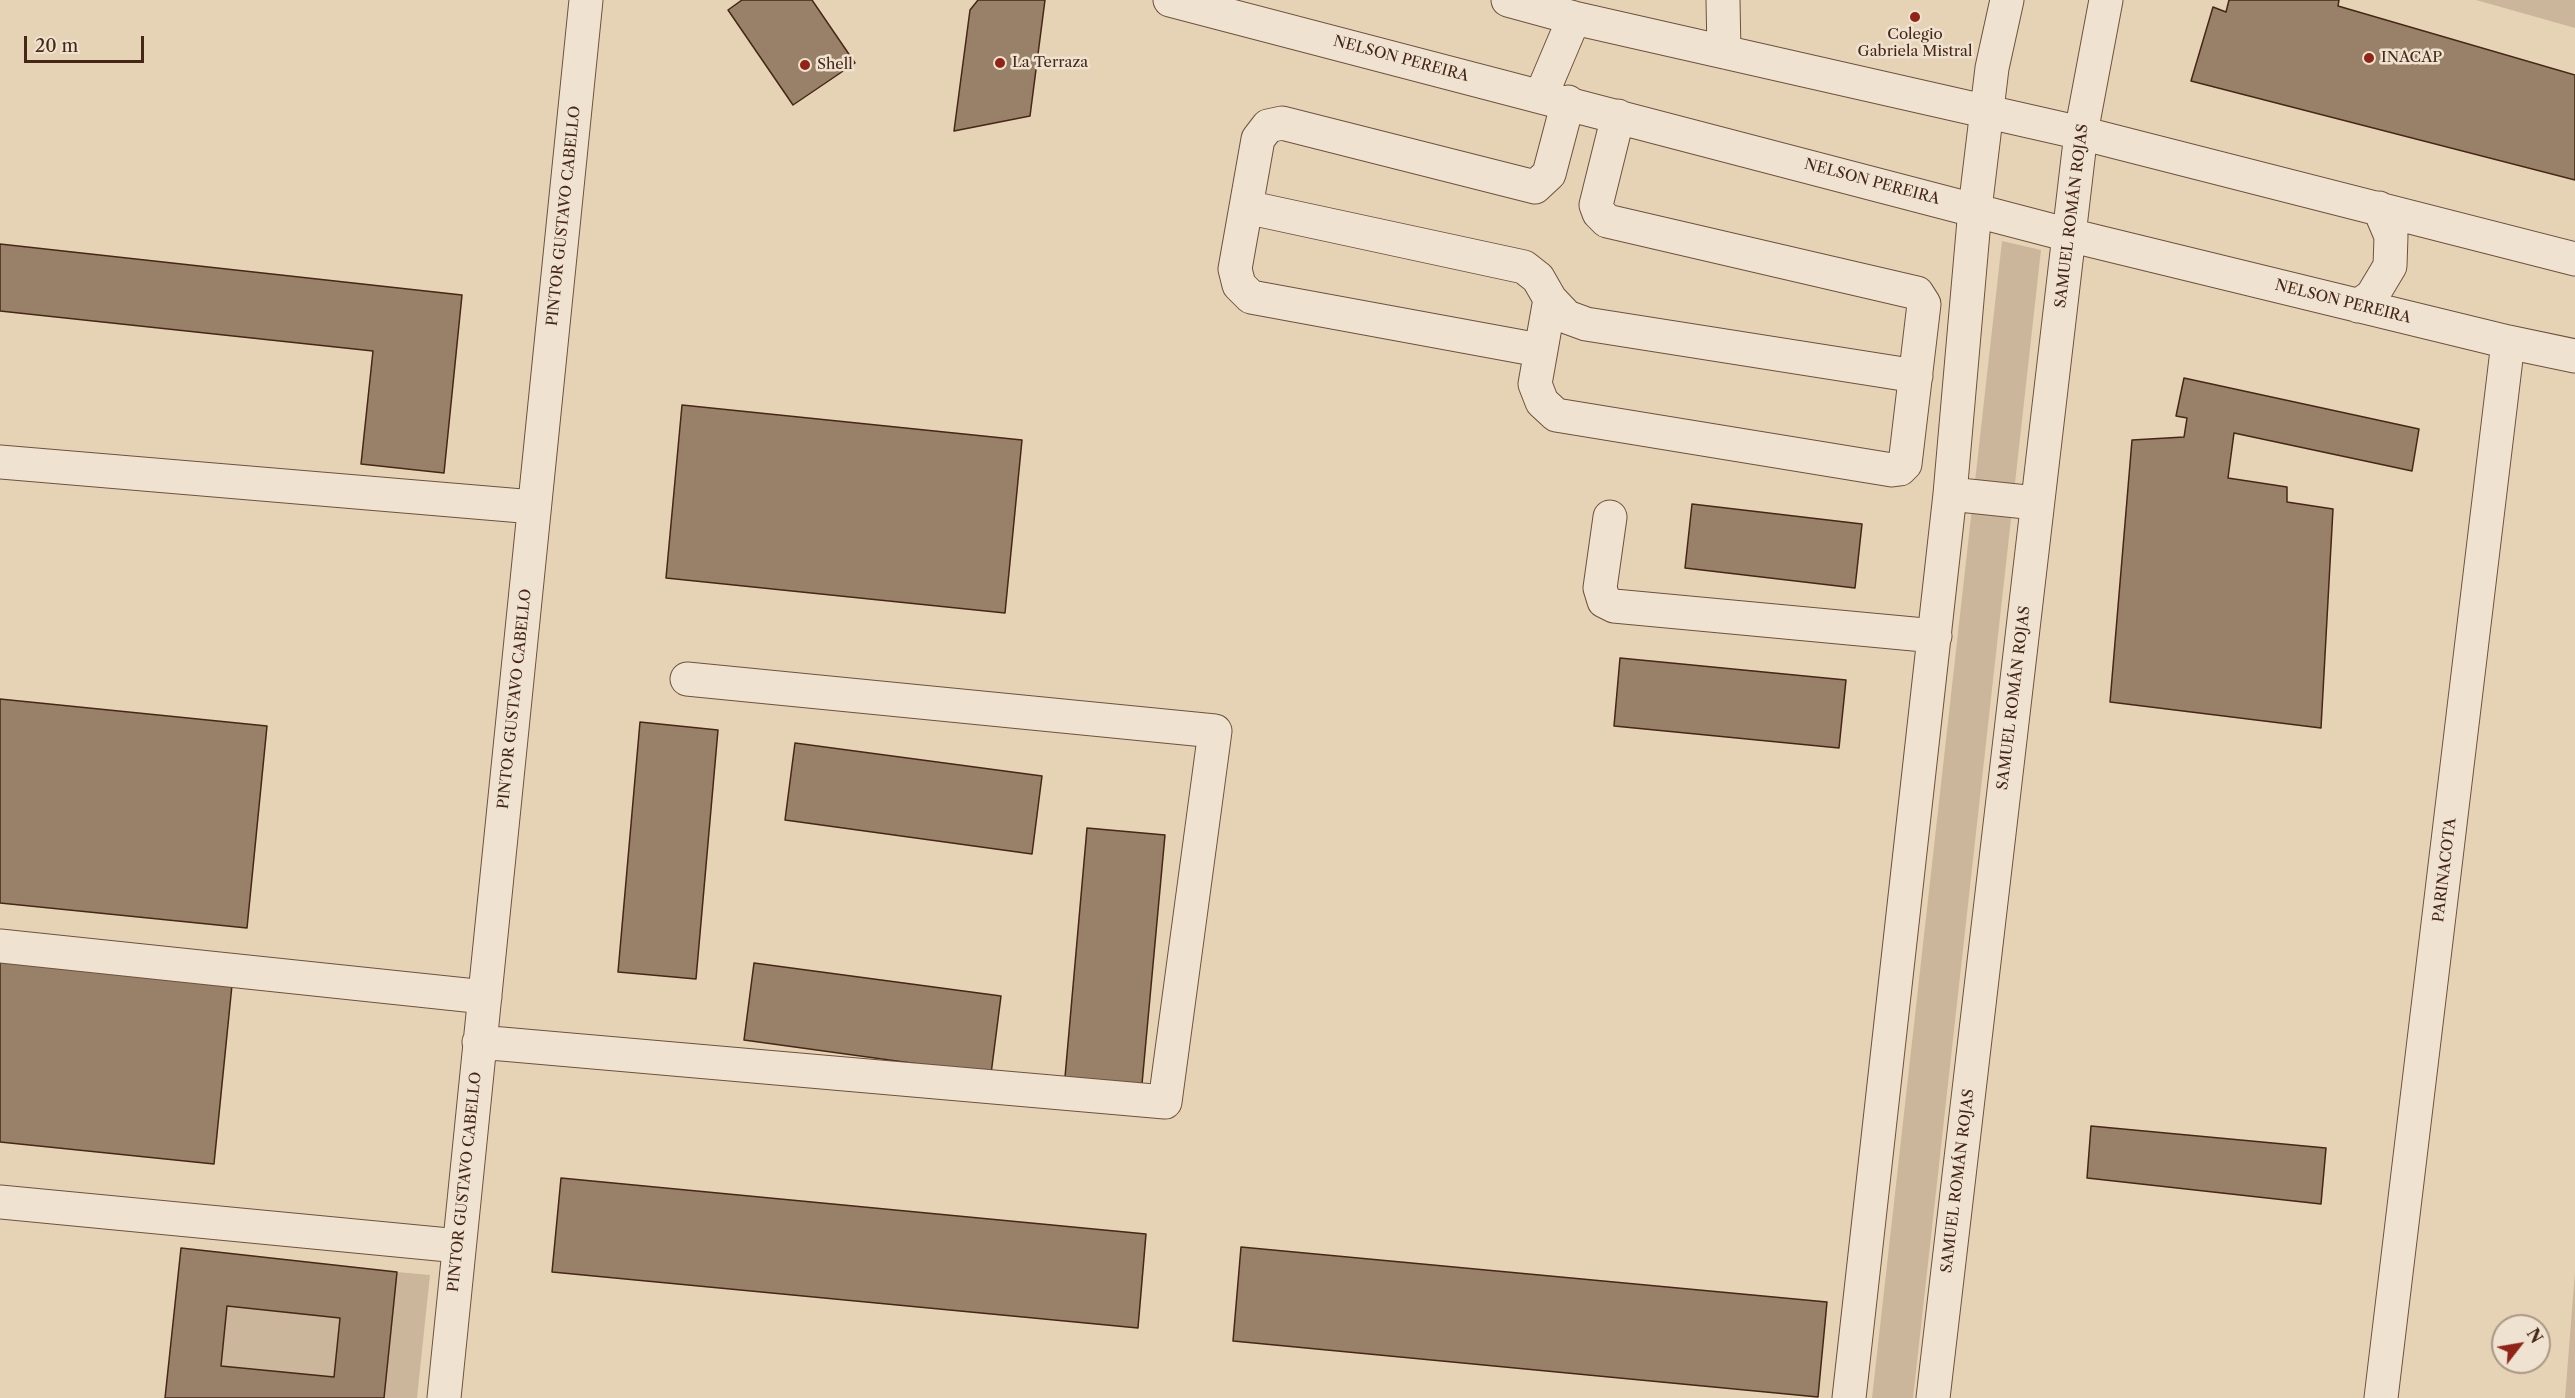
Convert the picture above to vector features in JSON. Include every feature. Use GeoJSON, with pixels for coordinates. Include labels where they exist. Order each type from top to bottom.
{"type":"FeatureCollection","features":[{"type":"Feature","properties":{"kind":"street","name":"PINTOR GUSTAVO CABELLO"},"geometry":{"type":"LineString","coordinates":[[444,1398],[586,0]]}},
{"type":"Feature","properties":{"kind":"street","name":"NELSON PEREIRA"},"geometry":{"type":"LineString","coordinates":[[1170,0],[1261,11],[1554,99],[1975,209],[2069,236],[2508,342],[2575,356]]}},
{"type":"Feature","properties":{"kind":"street"},"geometry":{"type":"LineString","coordinates":[[1724,0],[1724,52]]}},
{"type":"Feature","properties":{"kind":"street"},"geometry":{"type":"LineString","coordinates":[[1849,1398],[1935,636],[1975,209],[1992,68],[2007,0]]}},
{"type":"Feature","properties":{"kind":"street","name":"SAMUEL ROMÁN ROJAS"},"geometry":{"type":"LineString","coordinates":[[1933,1398],[2036,502],[2082,133],[2106,0]]}},
{"type":"Feature","properties":{"kind":"street"},"geometry":{"type":"LineString","coordinates":[[1513,1],[1574,18],[2082,133],[2575,259]]}},
{"type":"Feature","properties":{"kind":"street"},"geometry":{"type":"LineString","coordinates":[[1539,350],[1251,297],[1239,285],[1235,269],[1258,139],[1268,126],[1275,124],[1282,123],[1535,187],[1549,174],[1558,144],[1554,99],[1574,18]]}},
{"type":"Feature","properties":{"kind":"street"},"geometry":{"type":"LineString","coordinates":[[1550,299],[1539,350],[1535,384],[1542,402],[1556,415],[1892,470],[1900,470],[1905,464],[1924,304],[1917,293],[1607,221],[1599,213],[1596,205],[1618,116]]}},
{"type":"Feature","properties":{"kind":"street"},"geometry":{"type":"LineString","coordinates":[[1246,207],[1524,267],[1538,278],[1550,299],[1567,317],[1586,324],[1916,376]]}},
{"type":"Feature","properties":{"kind":"street"},"geometry":{"type":"LineString","coordinates":[[2358,306],[2372,296],[2390,266],[2391,236],[2379,208]]}},
{"type":"Feature","properties":{"kind":"street","name":"PARINACOTA"},"geometry":{"type":"LineString","coordinates":[[2381,1398],[2508,342]]}},
{"type":"Feature","properties":{"kind":"street"},"geometry":{"type":"LineString","coordinates":[[0,462],[534,507]]}},
{"type":"Feature","properties":{"kind":"street"},"geometry":{"type":"LineString","coordinates":[[1950,494],[2036,502]]}},
{"type":"Feature","properties":{"kind":"street"},"geometry":{"type":"LineString","coordinates":[[1610,517],[1600,588],[1604,601],[1614,606],[1935,636]]}},
{"type":"Feature","properties":{"kind":"street"},"geometry":{"type":"LineString","coordinates":[[479,1042],[1165,1102],[1215,731],[687,679]]}},
{"type":"Feature","properties":{"kind":"street"},"geometry":{"type":"LineString","coordinates":[[0,946],[485,997]]}},
{"type":"Feature","properties":{"kind":"street"},"geometry":{"type":"LineString","coordinates":[[0,1202],[459,1246]]}},
{"type":"Feature","properties":{"kind":"shaded area"},"geometry":{"type":"Polygon","coordinates":[[[2476,0],[2575,0],[2575,28],[2476,0]]]}},
{"type":"Feature","properties":{"kind":"shaded area"},"geometry":{"type":"Polygon","coordinates":[[[2002,241],[2041,250],[1913,1398],[1872,1398],[2002,241]]]}},
{"type":"Feature","properties":{"kind":"shaded area"},"geometry":{"type":"Polygon","coordinates":[[[397,1272],[430,1275],[417,1398],[384,1398],[397,1272]]]}},
{"type":"Feature","properties":{"kind":"shaded area"},"geometry":{"type":"Polygon","coordinates":[[[2575,1272],[2575,1398],[2565,1398],[2575,1272]]]}},
{"type":"Feature","properties":{"kind":"shaded area"},"geometry":{"type":"Polygon","coordinates":[[[227,1306],[340,1318],[334,1377],[221,1366],[227,1306]]]}},
{"type":"Feature","properties":{"kind":"building"},"geometry":{"type":"Polygon","coordinates":[[[742,0],[812,0],[855,63],[793,105],[728,10],[742,0]]]}},
{"type":"Feature","properties":{"kind":"building","name":"La Terraza"},"geometry":{"type":"Polygon","coordinates":[[[978,0],[1045,0],[1030,116],[954,131],[970,10],[978,0]]]}},
{"type":"Feature","properties":{"kind":"building"},"geometry":{"type":"Polygon","coordinates":[[[2229,0],[2339,0],[2338,6],[2575,75],[2575,180],[2191,81],[2213,7],[2226,12],[2229,0]]]}},
{"type":"Feature","properties":{"kind":"building"},"geometry":{"type":"Polygon","coordinates":[[[0,244],[462,295],[444,473],[361,464],[373,351],[0,311],[0,244]]]}},
{"type":"Feature","properties":{"kind":"building"},"geometry":{"type":"Polygon","coordinates":[[[2184,378],[2419,429],[2412,471],[2234,433],[2228,478],[2287,487],[2287,502],[2333,509],[2321,728],[2110,702],[2132,440],[2184,437],[2187,418],[2176,416],[2184,378]]]}},
{"type":"Feature","properties":{"kind":"building"},"geometry":{"type":"Polygon","coordinates":[[[682,405],[1022,440],[1005,613],[666,578],[682,405]]]}},
{"type":"Feature","properties":{"kind":"building"},"geometry":{"type":"Polygon","coordinates":[[[1692,504],[1862,524],[1855,588],[1685,568],[1692,504]]]}},
{"type":"Feature","properties":{"kind":"building"},"geometry":{"type":"Polygon","coordinates":[[[1620,658],[1846,680],[1839,748],[1614,726],[1620,658]]]}},
{"type":"Feature","properties":{"kind":"building"},"geometry":{"type":"Polygon","coordinates":[[[0,699],[267,726],[247,928],[0,903],[0,699]]]}},
{"type":"Feature","properties":{"kind":"building"},"geometry":{"type":"Polygon","coordinates":[[[640,722],[718,730],[696,979],[618,972],[640,722]]]}},
{"type":"Feature","properties":{"kind":"building"},"geometry":{"type":"Polygon","coordinates":[[[795,743],[1042,776],[1032,854],[785,820],[795,743]]]}},
{"type":"Feature","properties":{"kind":"building"},"geometry":{"type":"Polygon","coordinates":[[[1087,828],[1165,835],[1142,1084],[1065,1077],[1087,828]]]}},
{"type":"Feature","properties":{"kind":"building"},"geometry":{"type":"Polygon","coordinates":[[[0,962],[232,985],[214,1164],[0,1142],[0,962]]]}},
{"type":"Feature","properties":{"kind":"building"},"geometry":{"type":"Polygon","coordinates":[[[754,963],[1001,996],[991,1074],[744,1040],[754,963]]]}},
{"type":"Feature","properties":{"kind":"building"},"geometry":{"type":"Polygon","coordinates":[[[2091,1126],[2326,1148],[2321,1204],[2087,1178],[2091,1126]]]}},
{"type":"Feature","properties":{"kind":"building"},"geometry":{"type":"Polygon","coordinates":[[[561,1178],[1146,1234],[1138,1328],[552,1272],[561,1178]]]}},
{"type":"Feature","properties":{"kind":"building"},"geometry":{"type":"Polygon","coordinates":[[[1241,1247],[1827,1302],[1818,1397],[1233,1341],[1241,1247]]]}},
{"type":"Feature","properties":{"kind":"building"},"geometry":{"type":"Polygon","coordinates":[[[181,1248],[397,1272],[384,1398],[165,1398],[181,1248]],[[227,1306],[221,1366],[334,1377],[340,1318],[227,1306]]]}},
{"type":"Feature","properties":{"kind":"place","name":"Colegio Gabriela Mistral"},"geometry":{"type":"Point","coordinates":[1915,17]}},
{"type":"Feature","properties":{"kind":"place","name":"INACAP"},"geometry":{"type":"Point","coordinates":[2369,58]}},
{"type":"Feature","properties":{"kind":"place","name":"La Terraza"},"geometry":{"type":"Point","coordinates":[1000,63]}},
{"type":"Feature","properties":{"kind":"place","name":"Shell"},"geometry":{"type":"Point","coordinates":[805,65]}}]}
